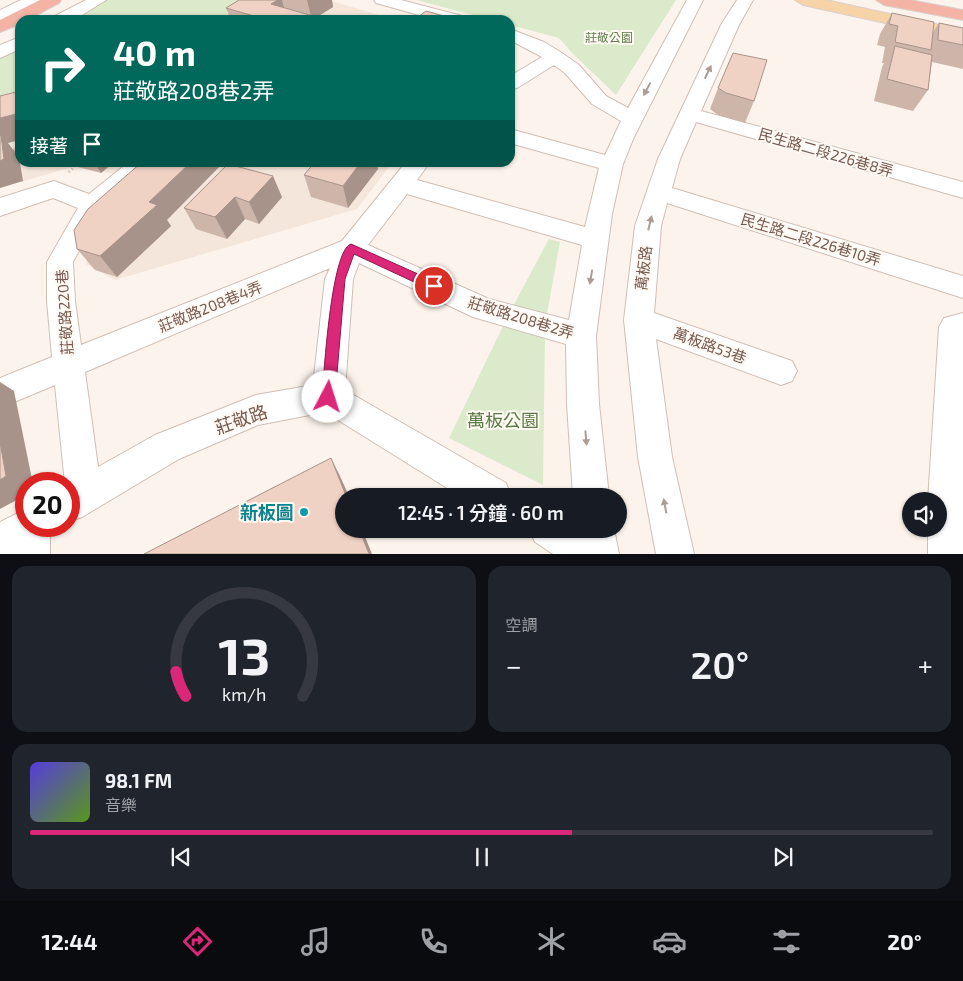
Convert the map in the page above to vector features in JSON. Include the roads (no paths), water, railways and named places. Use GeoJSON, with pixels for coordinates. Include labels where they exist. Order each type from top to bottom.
{"type":"FeatureCollection","features":[{"type":"Feature","properties":{"kind":"highway"},"geometry":{"type":"LineString","coordinates":[[24,15],[53,0]]}},
{"type":"Feature","properties":{"kind":"highway"},"geometry":{"type":"LineString","coordinates":[[45,15],[73,0]]}},
{"type":"Feature","properties":{"kind":"highway"},"geometry":{"type":"LineString","coordinates":[[884,0],[963,15]]}},
{"type":"Feature","properties":{"kind":"highway"},"geometry":{"type":"LineString","coordinates":[[932,0],[963,6]]}},
{"type":"Feature","properties":{"kind":"highway"},"geometry":{"type":"LineString","coordinates":[[0,27],[15,19]]}},
{"type":"Feature","properties":{"kind":"highway"},"geometry":{"type":"LineString","coordinates":[[0,39],[15,31]]}},
{"type":"Feature","properties":{"kind":"main road"},"geometry":{"type":"LineString","coordinates":[[804,0],[963,35]]}},
{"type":"Feature","properties":{"kind":"main road"},"geometry":{"type":"LineString","coordinates":[[839,0],[878,17]]}},
{"type":"Feature","properties":{"kind":"street"},"geometry":{"type":"LineString","coordinates":[[0,17],[34,0]]}},
{"type":"Feature","properties":{"kind":"street"},"geometry":{"type":"LineString","coordinates":[[70,15],[98,0]]}},
{"type":"Feature","properties":{"kind":"street"},"geometry":{"type":"LineString","coordinates":[[382,0],[438,15]]}},
{"type":"Feature","properties":{"kind":"street"},"geometry":{"type":"LineString","coordinates":[[590,488],[583,404],[581,336],[596,240],[612,164],[632,118],[695,0]]}},
{"type":"Feature","properties":{"kind":"street","name":"萬板路"},"geometry":{"type":"LineString","coordinates":[[675,554],[655,457],[639,320],[640,293],[648,226],[669,159],[730,25],[745,0]]}},
{"type":"Feature","properties":{"kind":"street"},"geometry":{"type":"LineString","coordinates":[[515,36],[538,46],[572,69],[600,100],[632,118]]}},
{"type":"Feature","properties":{"kind":"street"},"geometry":{"type":"LineString","coordinates":[[0,52],[15,44]]}},
{"type":"Feature","properties":{"kind":"street"},"geometry":{"type":"LineString","coordinates":[[515,81],[554,57]]}},
{"type":"Feature","properties":{"kind":"street","name":"民生路二段226巷8弄"},"geometry":{"type":"LineString","coordinates":[[690,114],[963,190]]}},
{"type":"Feature","properties":{"kind":"street"},"geometry":{"type":"LineString","coordinates":[[515,137],[612,164]]}},
{"type":"Feature","properties":{"kind":"street","name":"莊敬路220巷"},"geometry":{"type":"LineString","coordinates":[[74,472],[68,364],[61,300],[60,262],[92,204],[139,167]]}},
{"type":"Feature","properties":{"kind":"street"},"geometry":{"type":"LineString","coordinates":[[415,167],[351,248],[339,279],[328,397],[481,488]]}},
{"type":"Feature","properties":{"kind":"street"},"geometry":{"type":"LineString","coordinates":[[402,184],[596,240]]}},
{"type":"Feature","properties":{"kind":"street"},"geometry":{"type":"LineString","coordinates":[[0,207],[54,189],[92,204]]}},
{"type":"Feature","properties":{"kind":"street","name":"民生路二段226巷10弄"},"geometry":{"type":"LineString","coordinates":[[659,192],[963,287]]}},
{"type":"Feature","properties":{"kind":"street","name":"莊敬路208巷2弄"},"geometry":{"type":"LineString","coordinates":[[351,248],[483,309],[581,336]]}},
{"type":"Feature","properties":{"kind":"street","name":"莊敬路208巷4弄"},"geometry":{"type":"LineString","coordinates":[[0,393],[351,248]]}},
{"type":"Feature","properties":{"kind":"street"},"geometry":{"type":"LineString","coordinates":[[947,554],[955,512],[960,319]]}},
{"type":"Feature","properties":{"kind":"street","name":"萬板路53巷"},"geometry":{"type":"LineString","coordinates":[[639,320],[781,371]]}},
{"type":"Feature","properties":{"kind":"street","name":"莊敬路"},"geometry":{"type":"LineString","coordinates":[[80,498],[167,447],[256,410],[328,397]]}},
{"type":"Feature","properties":{"kind":"street"},"geometry":{"type":"LineString","coordinates":[[0,543],[15,535]]}},
{"type":"Feature","properties":{"kind":"street"},"geometry":{"type":"LineString","coordinates":[[30,554],[31,537]]}},
{"type":"Feature","properties":{"kind":"street"},"geometry":{"type":"LineString","coordinates":[[563,538],[589,554]]}},
{"type":"Feature","properties":{"kind":"street"},"geometry":{"type":"LineString","coordinates":[[597,538],[600,554]]}},
{"type":"Feature","properties":{"kind":"place","name":"新板圖"},"geometry":{"type":"Point","coordinates":[304,512]}},
{"type":"Feature","properties":{"kind":"park label","name":"莊敬公園"},"geometry":{"type":"Point","coordinates":[609,37]}},
{"type":"Feature","properties":{"kind":"park label","name":"萬板公園"},"geometry":{"type":"Point","coordinates":[503,420]}}]}
